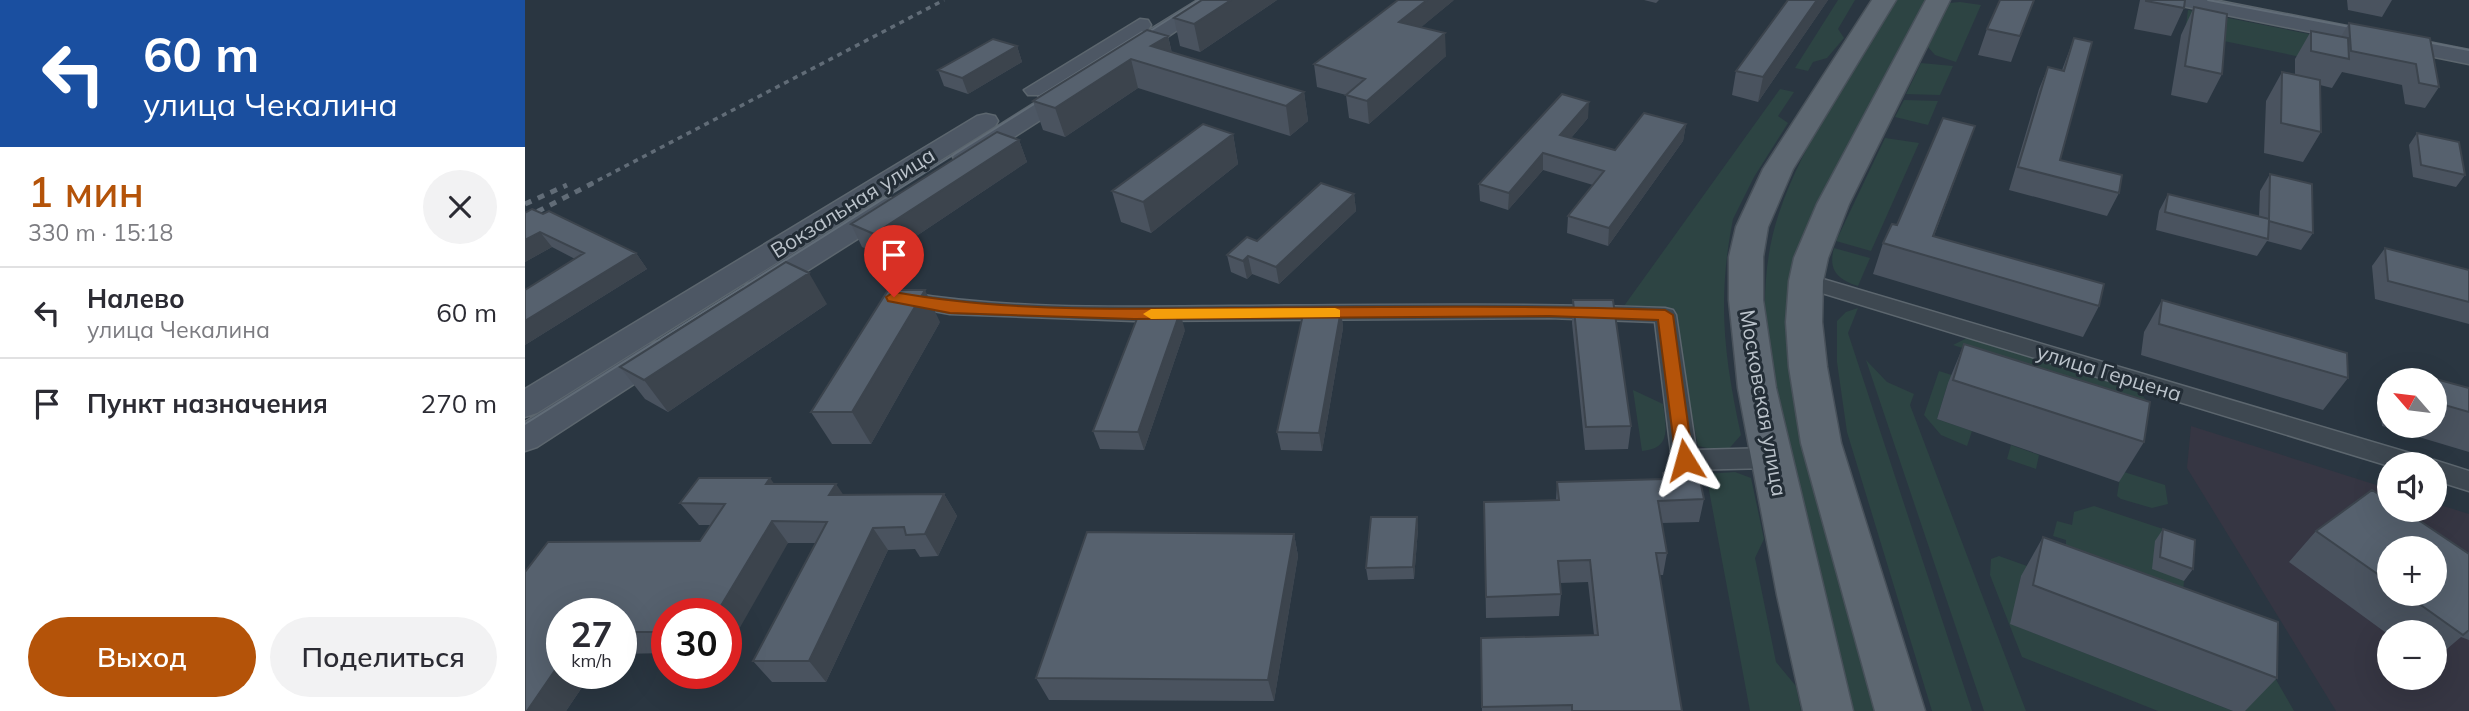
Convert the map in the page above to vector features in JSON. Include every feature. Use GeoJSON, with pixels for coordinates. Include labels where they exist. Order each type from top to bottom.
{"type":"FeatureCollection","features":[{"type":"Feature","properties":{"kind":"main road","name":"Вокзальная улица"},"geometry":{"type":"LineString","coordinates":[[525,405],[1180,0]]}},
{"type":"Feature","properties":{"kind":"main road","name":"Вокзальная улица"},"geometry":{"type":"LineString","coordinates":[[525,438],[1212,0]]}},
{"type":"Feature","properties":{"kind":"main road","name":"Московская улица"},"geometry":{"type":"LineString","coordinates":[[1828,711],[1770,458],[1751,351],[1746,300],[1746,257],[1752,227],[1778,169],[1884,0]]}},
{"type":"Feature","properties":{"kind":"main road"},"geometry":{"type":"LineString","coordinates":[[1900,711],[1821,443],[1808,367],[1804,322],[1806,281],[1811,258],[1833,204],[1938,0]]}},
{"type":"Feature","properties":{"kind":"main road"},"geometry":{"type":"LineString","coordinates":[[2182,0],[2469,57]]}},
{"type":"Feature","properties":{"kind":"main road"},"geometry":{"type":"LineString","coordinates":[[2235,0],[2469,45]]}},
{"type":"Feature","properties":{"kind":"street","name":"улица Герцена"},"geometry":{"type":"LineString","coordinates":[[1806,281],[2377,453]]}},
{"type":"Feature","properties":{"kind":"street"},"geometry":{"type":"LineString","coordinates":[[894,297],[950,307],[1134,314],[1549,311],[1665,315],[1685,460],[1770,458]]}},
{"type":"Feature","properties":{"kind":"street"},"geometry":{"type":"LineString","coordinates":[[2447,474],[2469,481]]}},
{"type":"Feature","properties":{"kind":"shaded area"},"geometry":{"type":"Polygon","coordinates":[[[2191,426],[2377,485],[2377,522],[2447,522],[2447,507],[2469,514],[2469,711],[2336,711],[2187,468],[2191,426]]]}},
{"type":"Feature","properties":{"kind":"green space"},"geometry":{"type":"Polygon","coordinates":[[[1838,0],[1855,0],[1838,29],[1844,38],[1827,58],[1813,62],[1808,71],[1795,68],[1838,0]]]}},
{"type":"Feature","properties":{"kind":"green space"},"geometry":{"type":"Polygon","coordinates":[[[1897,0],[1930,0],[1803,246],[1876,711],[1849,711],[1777,413],[1766,332],[1765,291],[1769,252],[1779,213],[1790,185],[1832,104],[1897,0]]]}},
{"type":"Feature","properties":{"kind":"green space"},"geometry":{"type":"Polygon","coordinates":[[[1949,3],[1981,5],[1956,62],[1935,55],[1928,47],[1949,3]]]}},
{"type":"Feature","properties":{"kind":"green space"},"geometry":{"type":"Polygon","coordinates":[[[2188,10],[2329,38],[2330,63],[2185,33],[2188,10]]]}},
{"type":"Feature","properties":{"kind":"green space"},"geometry":{"type":"Polygon","coordinates":[[[1921,63],[1953,66],[1940,95],[1906,94],[1921,63]]]}},
{"type":"Feature","properties":{"kind":"green space"},"geometry":{"type":"Polygon","coordinates":[[[1780,89],[1794,92],[1778,116],[1788,123],[1754,177],[1733,219],[1724,302],[1730,379],[1741,435],[1726,452],[1698,446],[1671,309],[1624,306],[1780,89]]]}},
{"type":"Feature","properties":{"kind":"green space"},"geometry":{"type":"Polygon","coordinates":[[[1904,100],[1938,101],[1928,125],[1895,117],[1904,100]]]}},
{"type":"Feature","properties":{"kind":"green space"},"geometry":{"type":"Polygon","coordinates":[[[1885,138],[1919,143],[1871,251],[1836,241],[1885,138]]]}},
{"type":"Feature","properties":{"kind":"green space"},"geometry":{"type":"Polygon","coordinates":[[[1834,248],[1870,258],[1858,286],[1836,273],[1832,262],[1834,248]]]}},
{"type":"Feature","properties":{"kind":"green space"},"geometry":{"type":"Polygon","coordinates":[[[1858,308],[1848,333],[1972,711],[1932,711],[1847,432],[1837,362],[1837,321],[1846,312],[1858,308]]]}},
{"type":"Feature","properties":{"kind":"green space"},"geometry":{"type":"Polygon","coordinates":[[[1971,336],[2136,389],[2148,402],[2056,378],[1953,345],[1971,336]]]}},
{"type":"Feature","properties":{"kind":"green space"},"geometry":{"type":"Polygon","coordinates":[[[1866,360],[1887,382],[1914,394],[1910,405],[2026,711],[1984,711],[1866,360]]]}},
{"type":"Feature","properties":{"kind":"green space"},"geometry":{"type":"Polygon","coordinates":[[[1939,371],[2127,431],[1948,383],[1937,419],[1972,431],[1967,446],[1941,435],[1924,415],[1939,371]]]}},
{"type":"Feature","properties":{"kind":"green space"},"geometry":{"type":"Polygon","coordinates":[[[1633,390],[1663,404],[1665,435],[1663,441],[1652,449],[1642,451],[1633,390]]]}},
{"type":"Feature","properties":{"kind":"green space"},"geometry":{"type":"Polygon","coordinates":[[[2011,445],[2039,455],[2036,469],[2007,459],[2011,445]]]}},
{"type":"Feature","properties":{"kind":"green space"},"geometry":{"type":"Polygon","coordinates":[[[2121,471],[2165,485],[2168,504],[2152,508],[2121,499],[2117,496],[2121,471]]]}},
{"type":"Feature","properties":{"kind":"green space"},"geometry":{"type":"Polygon","coordinates":[[[1735,472],[1751,478],[1764,539],[1755,558],[1776,662],[1796,686],[1801,711],[1750,711],[1706,474],[1735,472]]]}},
{"type":"Feature","properties":{"kind":"green space"},"geometry":{"type":"Polygon","coordinates":[[[2094,506],[2175,533],[2184,581],[2182,602],[2066,548],[2066,540],[2053,536],[2057,521],[2072,525],[2074,512],[2094,506]]]}},
{"type":"Feature","properties":{"kind":"green space"},"geometry":{"type":"Polygon","coordinates":[[[1999,556],[2047,573],[2021,576],[2011,624],[2233,711],[2158,711],[2022,657],[1990,575],[1991,559],[1999,556]]]}},
{"type":"Feature","properties":{"kind":"green space"},"geometry":{"type":"Polygon","coordinates":[[[2267,664],[2294,711],[2242,711],[2267,664]]]}},
{"type":"Feature","properties":{"kind":"building"},"geometry":{"type":"Polygon","coordinates":[[[1202,0],[1231,0],[1194,24],[1174,18],[1202,0]]]}},
{"type":"Feature","properties":{"kind":"building"},"geometry":{"type":"Polygon","coordinates":[[[1398,0],[1427,0],[1399,22],[1445,33],[1367,101],[1346,95],[1365,79],[1314,64],[1398,0]]]}},
{"type":"Feature","properties":{"kind":"building"},"geometry":{"type":"Polygon","coordinates":[[[1788,0],[1817,0],[1763,77],[1736,71],[1788,0]]]}},
{"type":"Feature","properties":{"kind":"building"},"geometry":{"type":"Polygon","coordinates":[[[2000,0],[2034,0],[2020,36],[1987,29],[2000,0]]]}},
{"type":"Feature","properties":{"kind":"building"},"geometry":{"type":"Polygon","coordinates":[[[2146,0],[2185,0],[2184,8],[2146,0]]]}},
{"type":"Feature","properties":{"kind":"building"},"geometry":{"type":"Polygon","coordinates":[[[2194,7],[2227,14],[2222,74],[2185,66],[2194,7]]]}},
{"type":"Feature","properties":{"kind":"building"},"geometry":{"type":"Polygon","coordinates":[[[2349,23],[2430,38],[2439,87],[2419,83],[2416,64],[2351,51],[2349,23]]]}},
{"type":"Feature","properties":{"kind":"building"},"geometry":{"type":"Polygon","coordinates":[[[1147,30],[1168,36],[1151,46],[1304,92],[1286,106],[1131,59],[1055,108],[1033,101],[1147,30]]]}},
{"type":"Feature","properties":{"kind":"building"},"geometry":{"type":"Polygon","coordinates":[[[2311,31],[2348,38],[2349,59],[2311,51],[2311,31]]]}},
{"type":"Feature","properties":{"kind":"building"},"geometry":{"type":"Polygon","coordinates":[[[2074,38],[2092,42],[2060,160],[2122,175],[2119,193],[2018,167],[2048,67],[2064,71],[2074,38]]]}},
{"type":"Feature","properties":{"kind":"building"},"geometry":{"type":"Polygon","coordinates":[[[993,39],[1017,46],[962,78],[938,70],[993,39]]]}},
{"type":"Feature","properties":{"kind":"building"},"geometry":{"type":"Polygon","coordinates":[[[2282,72],[2320,80],[2321,132],[2281,123],[2282,72]]]}},
{"type":"Feature","properties":{"kind":"building"},"geometry":{"type":"Polygon","coordinates":[[[1562,94],[1589,102],[1560,135],[1615,150],[1644,113],[1686,124],[1609,228],[1568,216],[1604,171],[1543,153],[1509,193],[1479,184],[1562,94]]]}},
{"type":"Feature","properties":{"kind":"building"},"geometry":{"type":"Polygon","coordinates":[[[1943,118],[1975,126],[1933,236],[2104,284],[2099,306],[1883,243],[1892,224],[1897,225],[1943,118]]]}},
{"type":"Feature","properties":{"kind":"building"},"geometry":{"type":"Polygon","coordinates":[[[1203,124],[1233,134],[1143,202],[1112,191],[1203,124]]]}},
{"type":"Feature","properties":{"kind":"building"},"geometry":{"type":"Polygon","coordinates":[[[997,132],[1019,140],[874,234],[851,224],[997,132]]]}},
{"type":"Feature","properties":{"kind":"building"},"geometry":{"type":"Polygon","coordinates":[[[2417,133],[2459,142],[2465,175],[2421,165],[2417,133]]]}},
{"type":"Feature","properties":{"kind":"building"},"geometry":{"type":"Polygon","coordinates":[[[2270,174],[2312,184],[2313,233],[2269,221],[2268,239],[2165,212],[2168,194],[2269,219],[2270,174]]]}},
{"type":"Feature","properties":{"kind":"building"},"geometry":{"type":"Polygon","coordinates":[[[1321,183],[1354,194],[1276,267],[1248,256],[1243,261],[1227,255],[1247,237],[1257,241],[1321,183]]]}},
{"type":"Feature","properties":{"kind":"building"},"geometry":{"type":"Polygon","coordinates":[[[532,209],[543,214],[549,211],[636,253],[525,321],[525,290],[584,253],[540,232],[525,240],[525,213],[532,209]]]}},
{"type":"Feature","properties":{"kind":"building"},"geometry":{"type":"Polygon","coordinates":[[[2385,248],[2469,270],[2469,302],[2388,281],[2385,248]]]}},
{"type":"Feature","properties":{"kind":"building"},"geometry":{"type":"Polygon","coordinates":[[[786,262],[809,273],[644,380],[620,367],[786,262]]]}},
{"type":"Feature","properties":{"kind":"building"},"geometry":{"type":"Polygon","coordinates":[[[888,290],[925,290],[852,412],[811,412],[888,290]]]}},
{"type":"Feature","properties":{"kind":"building"},"geometry":{"type":"Polygon","coordinates":[[[1573,300],[1613,300],[1631,426],[1586,427],[1573,300]]]}},
{"type":"Feature","properties":{"kind":"building"},"geometry":{"type":"Polygon","coordinates":[[[2162,300],[2347,353],[2348,378],[2159,324],[2162,300]]]}},
{"type":"Feature","properties":{"kind":"building"},"geometry":{"type":"Polygon","coordinates":[[[1304,310],[1341,310],[1319,433],[1277,432],[1304,310]]]}},
{"type":"Feature","properties":{"kind":"building"},"geometry":{"type":"Polygon","coordinates":[[[1140,311],[1180,312],[1138,432],[1093,431],[1140,311]]]}},
{"type":"Feature","properties":{"kind":"building"},"geometry":{"type":"Polygon","coordinates":[[[1964,344],[2150,402],[2144,442],[1953,380],[1964,344]]]}},
{"type":"Feature","properties":{"kind":"building"},"geometry":{"type":"Polygon","coordinates":[[[2447,382],[2469,388],[2469,412],[2447,406],[2447,382]]]}},
{"type":"Feature","properties":{"kind":"building"},"geometry":{"type":"Polygon","coordinates":[[[1698,471],[1704,499],[1658,501],[1667,553],[1656,553],[1682,711],[1572,711],[1572,705],[1482,707],[1481,638],[1598,635],[1590,560],[1558,561],[1561,594],[1486,597],[1484,502],[1559,500],[1557,482],[1664,479],[1663,473],[1698,471]]]}},
{"type":"Feature","properties":{"kind":"building"},"geometry":{"type":"Polygon","coordinates":[[[699,478],[770,478],[766,484],[836,484],[829,495],[944,494],[925,534],[906,535],[904,527],[873,528],[809,661],[753,661],[827,522],[772,521],[726,598],[651,598],[651,632],[637,632],[637,598],[546,598],[546,683],[525,711],[525,572],[548,542],[700,541],[725,504],[680,503],[699,478]]]}},
{"type":"Feature","properties":{"kind":"building"},"geometry":{"type":"Polygon","coordinates":[[[2372,490],[2377,493],[2377,522],[2421,522],[2442,536],[2377,536],[2377,574],[2316,531],[2372,490]]]}},
{"type":"Feature","properties":{"kind":"building"},"geometry":{"type":"Polygon","coordinates":[[[1371,517],[1417,517],[1413,567],[1366,568],[1371,517]]]}},
{"type":"Feature","properties":{"kind":"building"},"geometry":{"type":"Polygon","coordinates":[[[2163,529],[2195,540],[2193,569],[2160,557],[2163,529]]]}},
{"type":"Feature","properties":{"kind":"building"},"geometry":{"type":"Polygon","coordinates":[[[1087,532],[1294,534],[1268,680],[1036,678],[1087,532]]]}},
{"type":"Feature","properties":{"kind":"building"},"geometry":{"type":"Polygon","coordinates":[[[2043,537],[2278,622],[2277,678],[2033,585],[2043,537]]]}},
{"type":"Feature","properties":{"kind":"building"},"geometry":{"type":"Polygon","coordinates":[[[2447,539],[2469,554],[2469,630],[2463,635],[2447,624],[2447,620],[2442,620],[2422,606],[2447,606],[2447,539]]]}},
{"type":"Feature","properties":{"kind":"tram line"},"geometry":{"type":"LineString","coordinates":[[1136,40],[1199,0]]}},
{"type":"Feature","properties":{"kind":"tram line"},"geometry":{"type":"LineString","coordinates":[[2208,0],[2366,30]]}},
{"type":"Feature","properties":{"kind":"tram line"},"geometry":{"type":"LineString","coordinates":[[1038,97],[1142,32]]}},
{"type":"Feature","properties":{"kind":"tram line"},"geometry":{"type":"LineString","coordinates":[[2411,39],[2469,50]]}},
{"type":"Feature","properties":{"kind":"tram line"},"geometry":{"type":"LineString","coordinates":[[525,424],[1050,94]]}},
{"type":"Feature","properties":{"kind":"railway"},"geometry":{"type":"LineString","coordinates":[[589,185],[944,0]]}},
{"type":"Feature","properties":{"kind":"railway"},"geometry":{"type":"LineString","coordinates":[[525,218],[593,183]]}},
{"type":"Feature","properties":{"kind":"railway"},"geometry":{"type":"LineString","coordinates":[[525,204],[567,185]]}},
{"type":"Feature","properties":{"kind":"slow traffic"},"geometry":{"type":"LineString","coordinates":[[1151,314],[1335,313]]}},
{"type":"Feature","properties":{"kind":"route"},"geometry":{"type":"LineString","coordinates":[[894,297],[950,307],[1134,314],[1621,311],[1665,315],[1685,460]]}}]}
